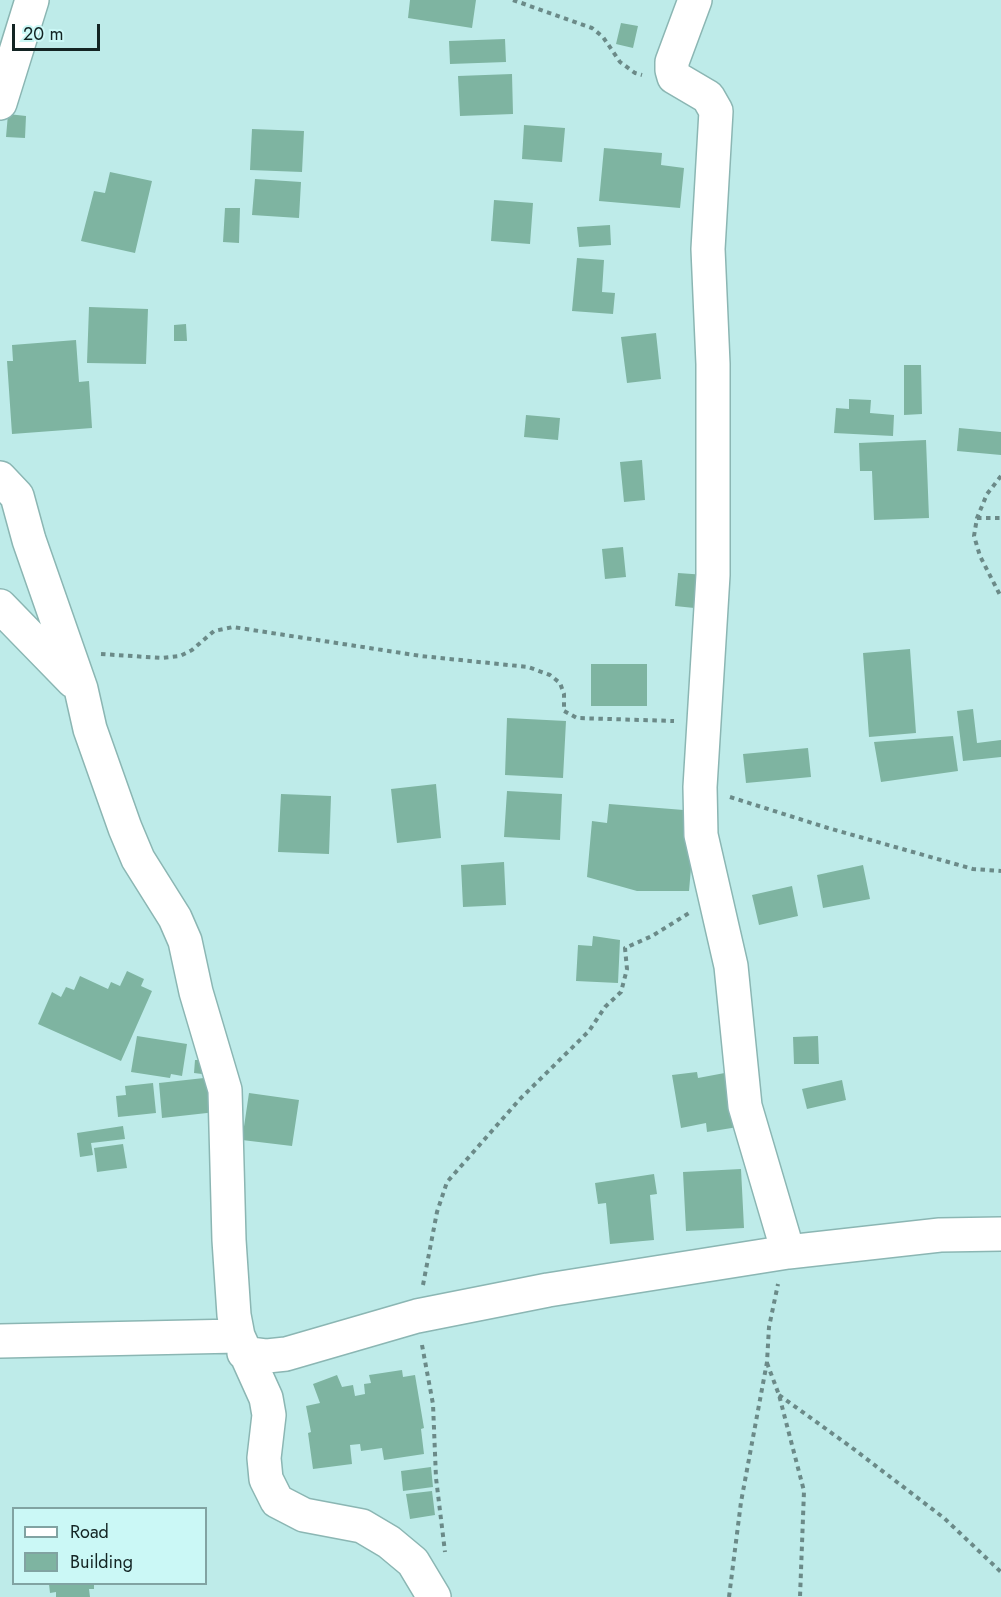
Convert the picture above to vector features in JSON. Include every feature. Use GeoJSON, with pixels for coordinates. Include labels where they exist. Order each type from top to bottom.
{"type":"FeatureCollection","features":[{"type":"Feature","properties":{"kind":"street"},"geometry":{"type":"LineString","coordinates":[[0,104],[19,36],[32,0]]}},
{"type":"Feature","properties":{"kind":"street"},"geometry":{"type":"LineString","coordinates":[[695,0],[672,62],[674,77],[708,98],[716,111],[708,249],[713,364],[713,575],[700,787],[701,836],[731,966],[745,1106],[788,1252]]}},
{"type":"Feature","properties":{"kind":"street"},"geometry":{"type":"LineString","coordinates":[[0,478],[17,496],[81,689],[90,729],[124,828],[147,874],[176,918],[185,941],[196,992],[225,1090],[228,1240],[234,1316],[241,1345],[266,1398],[269,1415],[264,1458],[266,1479],[277,1501],[304,1515],[362,1526],[389,1542],[413,1562],[435,1597]]}},
{"type":"Feature","properties":{"kind":"street"},"geometry":{"type":"LineString","coordinates":[[0,606],[81,689]]}},
{"type":"Feature","properties":{"kind":"street"},"geometry":{"type":"LineString","coordinates":[[0,1341],[241,1345],[267,1356],[286,1354],[417,1316],[548,1290],[788,1252],[940,1235],[1001,1234]]}},
{"type":"Feature","properties":{"kind":"path"},"geometry":{"type":"LineString","coordinates":[[513,0],[592,28],[603,37],[620,62],[635,73],[654,80],[684,84]]}},
{"type":"Feature","properties":{"kind":"path"},"geometry":{"type":"LineString","coordinates":[[1001,476],[987,494],[977,518],[974,536],[980,556],[1001,597]]}},
{"type":"Feature","properties":{"kind":"path"},"geometry":{"type":"LineString","coordinates":[[977,518],[1001,518]]}},
{"type":"Feature","properties":{"kind":"path"},"geometry":{"type":"LineString","coordinates":[[68,651],[162,658],[180,656],[192,650],[214,631],[233,627],[421,656],[528,667],[550,675],[560,683],[564,694],[564,711],[578,718],[680,721],[705,708]]}},
{"type":"Feature","properties":{"kind":"path"},"geometry":{"type":"LineString","coordinates":[[700,787],[927,857],[973,869],[1001,871]]}},
{"type":"Feature","properties":{"kind":"path"},"geometry":{"type":"LineString","coordinates":[[446,1557],[436,1478],[433,1404],[417,1316],[437,1212],[447,1182],[519,1099],[588,1031],[605,1007],[621,992],[627,969],[625,948],[652,936],[688,913],[713,890]]}},
{"type":"Feature","properties":{"kind":"path"},"geometry":{"type":"LineString","coordinates":[[729,1597],[741,1502],[767,1362],[769,1327],[788,1252]]}},
{"type":"Feature","properties":{"kind":"path"},"geometry":{"type":"LineString","coordinates":[[767,1362],[779,1395],[804,1491],[800,1597]]}},
{"type":"Feature","properties":{"kind":"path"},"geometry":{"type":"LineString","coordinates":[[779,1395],[944,1518],[1001,1572]]}},
{"type":"Feature","properties":{"kind":"building"},"geometry":{"type":"Polygon","coordinates":[[[410,0],[476,0],[472,28],[408,18],[410,0]]]}},
{"type":"Feature","properties":{"kind":"building"},"geometry":{"type":"Polygon","coordinates":[[[621,23],[638,26],[633,48],[616,44],[621,23]]]}},
{"type":"Feature","properties":{"kind":"building"},"geometry":{"type":"Polygon","coordinates":[[[505,39],[506,62],[450,64],[449,41],[505,39]]]}},
{"type":"Feature","properties":{"kind":"building"},"geometry":{"type":"Polygon","coordinates":[[[512,74],[513,114],[460,116],[458,76],[512,74]]]}},
{"type":"Feature","properties":{"kind":"building"},"geometry":{"type":"Polygon","coordinates":[[[8,114],[26,116],[25,138],[6,137],[8,114]]]}},
{"type":"Feature","properties":{"kind":"building"},"geometry":{"type":"Polygon","coordinates":[[[524,125],[565,128],[562,162],[522,159],[524,125]]]}},
{"type":"Feature","properties":{"kind":"building"},"geometry":{"type":"Polygon","coordinates":[[[252,129],[304,131],[302,172],[250,170],[252,129]]]}},
{"type":"Feature","properties":{"kind":"building"},"geometry":{"type":"Polygon","coordinates":[[[604,148],[662,153],[661,165],[684,168],[680,208],[599,201],[604,148]]]}},
{"type":"Feature","properties":{"kind":"building"},"geometry":{"type":"Polygon","coordinates":[[[110,172],[152,181],[135,253],[81,241],[94,191],[105,193],[110,172]]]}},
{"type":"Feature","properties":{"kind":"building"},"geometry":{"type":"Polygon","coordinates":[[[255,179],[301,182],[299,218],[252,215],[255,179]]]}},
{"type":"Feature","properties":{"kind":"building"},"geometry":{"type":"Polygon","coordinates":[[[494,200],[533,203],[530,244],[491,241],[494,200]]]}},
{"type":"Feature","properties":{"kind":"building"},"geometry":{"type":"Polygon","coordinates":[[[225,208],[240,208],[239,243],[223,242],[225,208]]]}},
{"type":"Feature","properties":{"kind":"building"},"geometry":{"type":"Polygon","coordinates":[[[610,225],[611,245],[579,247],[577,227],[610,225]]]}},
{"type":"Feature","properties":{"kind":"building"},"geometry":{"type":"Polygon","coordinates":[[[577,258],[604,260],[602,292],[615,293],[613,314],[572,311],[577,258]]]}},
{"type":"Feature","properties":{"kind":"building"},"geometry":{"type":"Polygon","coordinates":[[[89,307],[148,309],[146,364],[87,363],[89,307]]]}},
{"type":"Feature","properties":{"kind":"building"},"geometry":{"type":"Polygon","coordinates":[[[186,324],[187,341],[174,341],[174,325],[186,324]]]}},
{"type":"Feature","properties":{"kind":"building"},"geometry":{"type":"Polygon","coordinates":[[[656,333],[661,379],[627,383],[621,337],[656,333]]]}},
{"type":"Feature","properties":{"kind":"building"},"geometry":{"type":"Polygon","coordinates":[[[76,340],[79,382],[89,381],[92,428],[12,434],[7,361],[13,361],[12,345],[76,340]]]}},
{"type":"Feature","properties":{"kind":"building"},"geometry":{"type":"Polygon","coordinates":[[[904,365],[921,365],[922,414],[904,415],[904,365]]]}},
{"type":"Feature","properties":{"kind":"building"},"geometry":{"type":"Polygon","coordinates":[[[849,399],[871,400],[870,413],[894,415],[893,436],[834,433],[836,408],[849,409],[849,399]]]}},
{"type":"Feature","properties":{"kind":"building"},"geometry":{"type":"Polygon","coordinates":[[[526,415],[560,418],[558,440],[524,437],[526,415]]]}},
{"type":"Feature","properties":{"kind":"building"},"geometry":{"type":"Polygon","coordinates":[[[959,428],[1001,432],[1001,455],[957,451],[959,428]]]}},
{"type":"Feature","properties":{"kind":"building"},"geometry":{"type":"Polygon","coordinates":[[[926,440],[929,518],[874,520],[872,471],[860,471],[859,443],[926,440]]]}},
{"type":"Feature","properties":{"kind":"building"},"geometry":{"type":"Polygon","coordinates":[[[642,460],[645,500],[624,502],[620,462],[642,460]]]}},
{"type":"Feature","properties":{"kind":"building"},"geometry":{"type":"Polygon","coordinates":[[[623,547],[626,577],[605,579],[602,549],[623,547]]]}},
{"type":"Feature","properties":{"kind":"building"},"geometry":{"type":"Polygon","coordinates":[[[678,573],[706,575],[704,609],[675,606],[678,573]]]}},
{"type":"Feature","properties":{"kind":"building"},"geometry":{"type":"Polygon","coordinates":[[[910,649],[916,733],[869,737],[863,653],[910,649]]]}},
{"type":"Feature","properties":{"kind":"building"},"geometry":{"type":"Polygon","coordinates":[[[591,664],[647,664],[647,706],[591,706],[591,664]]]}},
{"type":"Feature","properties":{"kind":"building"},"geometry":{"type":"Polygon","coordinates":[[[973,709],[977,743],[1001,740],[1001,757],[963,761],[957,711],[973,709]]]}},
{"type":"Feature","properties":{"kind":"building"},"geometry":{"type":"Polygon","coordinates":[[[507,718],[566,721],[563,778],[505,775],[507,718]]]}},
{"type":"Feature","properties":{"kind":"building"},"geometry":{"type":"Polygon","coordinates":[[[953,736],[958,771],[881,782],[874,742],[953,736]]]}},
{"type":"Feature","properties":{"kind":"building"},"geometry":{"type":"Polygon","coordinates":[[[808,748],[811,777],[746,783],[743,754],[808,748]]]}},
{"type":"Feature","properties":{"kind":"building"},"geometry":{"type":"Polygon","coordinates":[[[436,784],[441,838],[397,843],[391,789],[436,784]]]}},
{"type":"Feature","properties":{"kind":"building"},"geometry":{"type":"Polygon","coordinates":[[[507,791],[562,794],[560,840],[504,837],[507,791]]]}},
{"type":"Feature","properties":{"kind":"building"},"geometry":{"type":"Polygon","coordinates":[[[281,794],[331,796],[329,854],[278,852],[281,794]]]}},
{"type":"Feature","properties":{"kind":"building"},"geometry":{"type":"Polygon","coordinates":[[[609,804],[696,811],[689,891],[637,891],[587,877],[592,821],[607,823],[609,804]]]}},
{"type":"Feature","properties":{"kind":"building"},"geometry":{"type":"Polygon","coordinates":[[[504,862],[506,905],[463,907],[461,865],[504,862]]]}},
{"type":"Feature","properties":{"kind":"building"},"geometry":{"type":"Polygon","coordinates":[[[863,865],[870,899],[823,908],[817,875],[863,865]]]}},
{"type":"Feature","properties":{"kind":"building"},"geometry":{"type":"Polygon","coordinates":[[[792,886],[798,916],[759,925],[752,895],[792,886]]]}},
{"type":"Feature","properties":{"kind":"building"},"geometry":{"type":"Polygon","coordinates":[[[593,936],[620,940],[618,983],[576,981],[578,945],[592,946],[593,936]]]}},
{"type":"Feature","properties":{"kind":"building"},"geometry":{"type":"Polygon","coordinates":[[[127,971],[144,979],[141,986],[152,991],[121,1061],[38,1024],[52,992],[61,997],[66,987],[74,990],[80,976],[108,989],[111,982],[120,986],[127,971]]]}},
{"type":"Feature","properties":{"kind":"building"},"geometry":{"type":"Polygon","coordinates":[[[137,1036],[187,1044],[182,1076],[171,1074],[170,1078],[131,1072],[137,1036]]]}},
{"type":"Feature","properties":{"kind":"building"},"geometry":{"type":"Polygon","coordinates":[[[818,1036],[819,1064],[794,1064],[793,1037],[818,1036]]]}},
{"type":"Feature","properties":{"kind":"building"},"geometry":{"type":"Polygon","coordinates":[[[195,1060],[201,1060],[200,1065],[212,1066],[210,1075],[194,1073],[195,1060]]]}},
{"type":"Feature","properties":{"kind":"building"},"geometry":{"type":"Polygon","coordinates":[[[697,1072],[698,1078],[730,1072],[744,1126],[707,1132],[706,1123],[681,1128],[672,1075],[697,1072]]]}},
{"type":"Feature","properties":{"kind":"building"},"geometry":{"type":"Polygon","coordinates":[[[213,1077],[216,1112],[162,1118],[159,1083],[213,1077]]]}},
{"type":"Feature","properties":{"kind":"building"},"geometry":{"type":"Polygon","coordinates":[[[842,1080],[846,1100],[807,1109],[802,1089],[842,1080]]]}},
{"type":"Feature","properties":{"kind":"building"},"geometry":{"type":"Polygon","coordinates":[[[153,1083],[156,1113],[118,1117],[116,1096],[126,1095],[125,1086],[153,1083]]]}},
{"type":"Feature","properties":{"kind":"building"},"geometry":{"type":"Polygon","coordinates":[[[249,1093],[299,1100],[292,1146],[242,1140],[249,1093]]]}},
{"type":"Feature","properties":{"kind":"building"},"geometry":{"type":"Polygon","coordinates":[[[123,1126],[125,1139],[91,1143],[93,1155],[80,1157],[77,1133],[123,1126]]]}},
{"type":"Feature","properties":{"kind":"building"},"geometry":{"type":"Polygon","coordinates":[[[123,1144],[127,1168],[97,1172],[94,1148],[123,1144]]]}},
{"type":"Feature","properties":{"kind":"building"},"geometry":{"type":"Polygon","coordinates":[[[741,1169],[744,1228],[686,1231],[683,1172],[741,1169]]]}},
{"type":"Feature","properties":{"kind":"building"},"geometry":{"type":"Polygon","coordinates":[[[654,1174],[657,1194],[650,1195],[654,1240],[610,1244],[606,1203],[598,1204],[595,1183],[654,1174]]]}},
{"type":"Feature","properties":{"kind":"building"},"geometry":{"type":"Polygon","coordinates":[[[402,1370],[403,1377],[415,1375],[424,1428],[421,1429],[424,1454],[384,1460],[382,1448],[361,1451],[360,1444],[350,1445],[352,1464],[313,1469],[308,1433],[311,1432],[306,1406],[320,1403],[313,1384],[337,1375],[342,1387],[353,1385],[355,1396],[365,1394],[364,1384],[371,1383],[369,1375],[402,1370]]]}},
{"type":"Feature","properties":{"kind":"building"},"geometry":{"type":"Polygon","coordinates":[[[431,1467],[433,1487],[403,1491],[401,1471],[431,1467]]]}},
{"type":"Feature","properties":{"kind":"building"},"geometry":{"type":"Polygon","coordinates":[[[432,1491],[435,1515],[410,1519],[406,1494],[432,1491]]]}},
{"type":"Feature","properties":{"kind":"building"},"geometry":{"type":"Polygon","coordinates":[[[49,1585],[94,1585],[94,1589],[89,1589],[90,1597],[56,1597],[56,1592],[50,1593],[49,1585]]]}}]}
